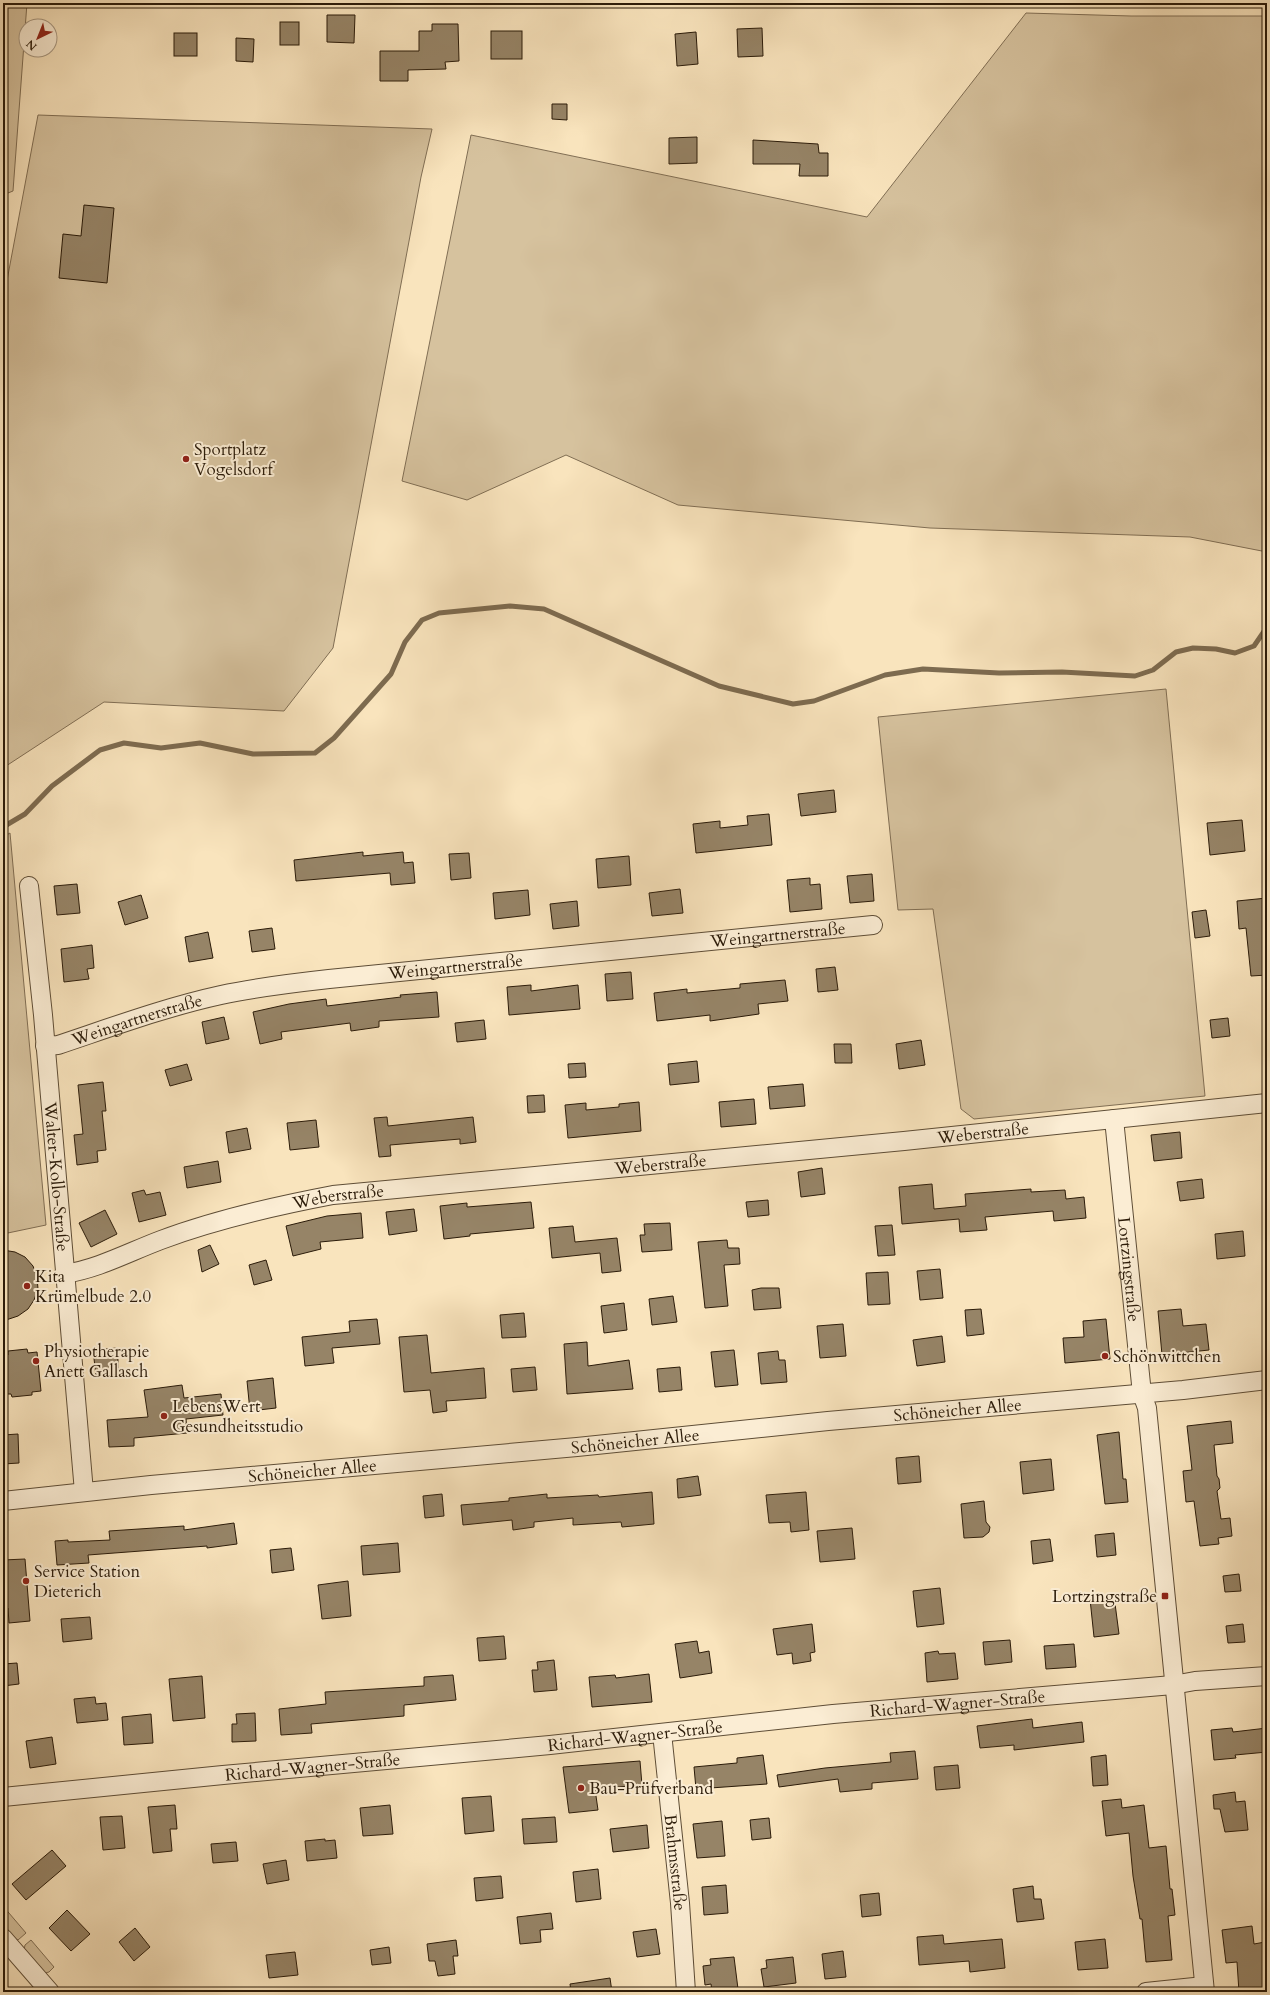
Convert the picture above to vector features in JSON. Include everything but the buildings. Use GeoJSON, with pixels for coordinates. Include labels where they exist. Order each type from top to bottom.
{"type":"FeatureCollection","features":[{"type":"Feature","properties":{"kind":"street","name":"Walter-Kollo-Straße"},"geometry":{"type":"LineString","coordinates":[[30,886],[84,1492]]}},
{"type":"Feature","properties":{"kind":"street","name":"Weingartnerstraße"},"geometry":{"type":"LineString","coordinates":[[45,1046],[58,1045],[167,1009],[220,995],[263,987],[357,976],[872,925]]}},
{"type":"Feature","properties":{"kind":"street","name":"Weberstraße"},"geometry":{"type":"LineString","coordinates":[[64,1274],[83,1271],[162,1240],[214,1223],[292,1203],[333,1195],[888,1143],[1267,1104]]}},
{"type":"Feature","properties":{"kind":"street","name":"Lortzingstraße"},"geometry":{"type":"LineString","coordinates":[[1114,1119],[1142,1394],[1147,1408],[1204,1989]]}},
{"type":"Feature","properties":{"kind":"street","name":"Schöneicher Allee"},"geometry":{"type":"LineString","coordinates":[[3,1501],[84,1492],[577,1447],[985,1406],[1142,1394],[1267,1380]]}},
{"type":"Feature","properties":{"kind":"street","name":"Richard-Wagner-Straße"},"geometry":{"type":"LineString","coordinates":[[3,1797],[550,1745],[847,1713],[1173,1685],[1195,1681],[1267,1676]]}},
{"type":"Feature","properties":{"kind":"street","name":"Brahmsstraße"},"geometry":{"type":"LineString","coordinates":[[662,1733],[680,1903],[686,1992]]}},
{"type":"Feature","properties":{"kind":"street"},"geometry":{"type":"LineString","coordinates":[[3,1938],[50,1992]]}},
{"type":"Feature","properties":{"kind":"street"},"geometry":{"type":"LineString","coordinates":[[1146,1992],[1204,1989]]}},
{"type":"Feature","properties":{"kind":"shaded area"},"geometry":{"type":"Polygon","coordinates":[[[3,3],[27,3],[26,18],[18,18],[18,58],[23,58],[13,191],[3,195],[3,3]]]}},
{"type":"Feature","properties":{"kind":"shaded area"},"geometry":{"type":"Polygon","coordinates":[[[1026,13],[1131,16],[1267,16],[1267,552],[1190,537],[930,528],[678,505],[566,455],[467,500],[402,481],[471,135],[867,217],[1026,13]]]}},
{"type":"Feature","properties":{"kind":"shaded area","name":"Sportplatz Vogelsdorf"},"geometry":{"type":"Polygon","coordinates":[[[38,115],[432,129],[421,177],[333,648],[284,711],[104,702],[3,768],[3,302],[38,115]]]}},
{"type":"Feature","properties":{"kind":"shaded area"},"geometry":{"type":"Polygon","coordinates":[[[1166,689],[1205,1096],[974,1119],[961,1109],[933,909],[898,910],[878,717],[1166,689]]]}},
{"type":"Feature","properties":{"kind":"shaded area"},"geometry":{"type":"Polygon","coordinates":[[[10,833],[46,1225],[3,1234],[3,837],[10,833]]]}},
{"type":"Feature","properties":{"kind":"shaded area"},"geometry":{"type":"Polygon","coordinates":[[[3,1906],[26,1933],[18,1940],[15,1939],[3,1925],[3,1906]]]}},
{"type":"Feature","properties":{"kind":"shaded area"},"geometry":{"type":"Polygon","coordinates":[[[31,1940],[54,1967],[49,1972],[45,1973],[24,1950],[25,1945],[31,1940]]]}},
{"type":"Feature","properties":{"kind":"waterway"},"geometry":{"type":"LineString","coordinates":[[3,827],[25,814],[52,786],[100,750],[124,743],[161,748],[200,743],[253,754],[315,753],[334,738],[391,674],[405,642],[422,620],[439,613],[510,606],[544,609],[719,686],[793,704],[814,701],[885,675],[923,669],[999,673],[1062,672],[1135,676],[1153,670],[1176,652],[1193,648],[1216,649],[1235,653],[1254,646],[1267,627]]}},
{"type":"Feature","properties":{"kind":"place","name":"Sportplatz Vogelsdorf"},"geometry":{"type":"Point","coordinates":[186,459]}},
{"type":"Feature","properties":{"kind":"place","name":"Kita Krümelbude 2.0"},"geometry":{"type":"Point","coordinates":[27,1286]}},
{"type":"Feature","properties":{"kind":"place","name":"Schönwittchen"},"geometry":{"type":"Point","coordinates":[1105,1356]}},
{"type":"Feature","properties":{"kind":"place","name":"Physiotherapie Anett Gallasch"},"geometry":{"type":"Point","coordinates":[36,1361]}},
{"type":"Feature","properties":{"kind":"place","name":"LebensWert Gesundheitsstudio"},"geometry":{"type":"Point","coordinates":[164,1416]}},
{"type":"Feature","properties":{"kind":"place","name":"Service Station Dieterich"},"geometry":{"type":"Point","coordinates":[26,1581]}},
{"type":"Feature","properties":{"kind":"place","name":"Lortzingstraße"},"geometry":{"type":"Point","coordinates":[1165,1596]}},
{"type":"Feature","properties":{"kind":"place","name":"Bau-Prüfverband"},"geometry":{"type":"Point","coordinates":[581,1788]}}]}
